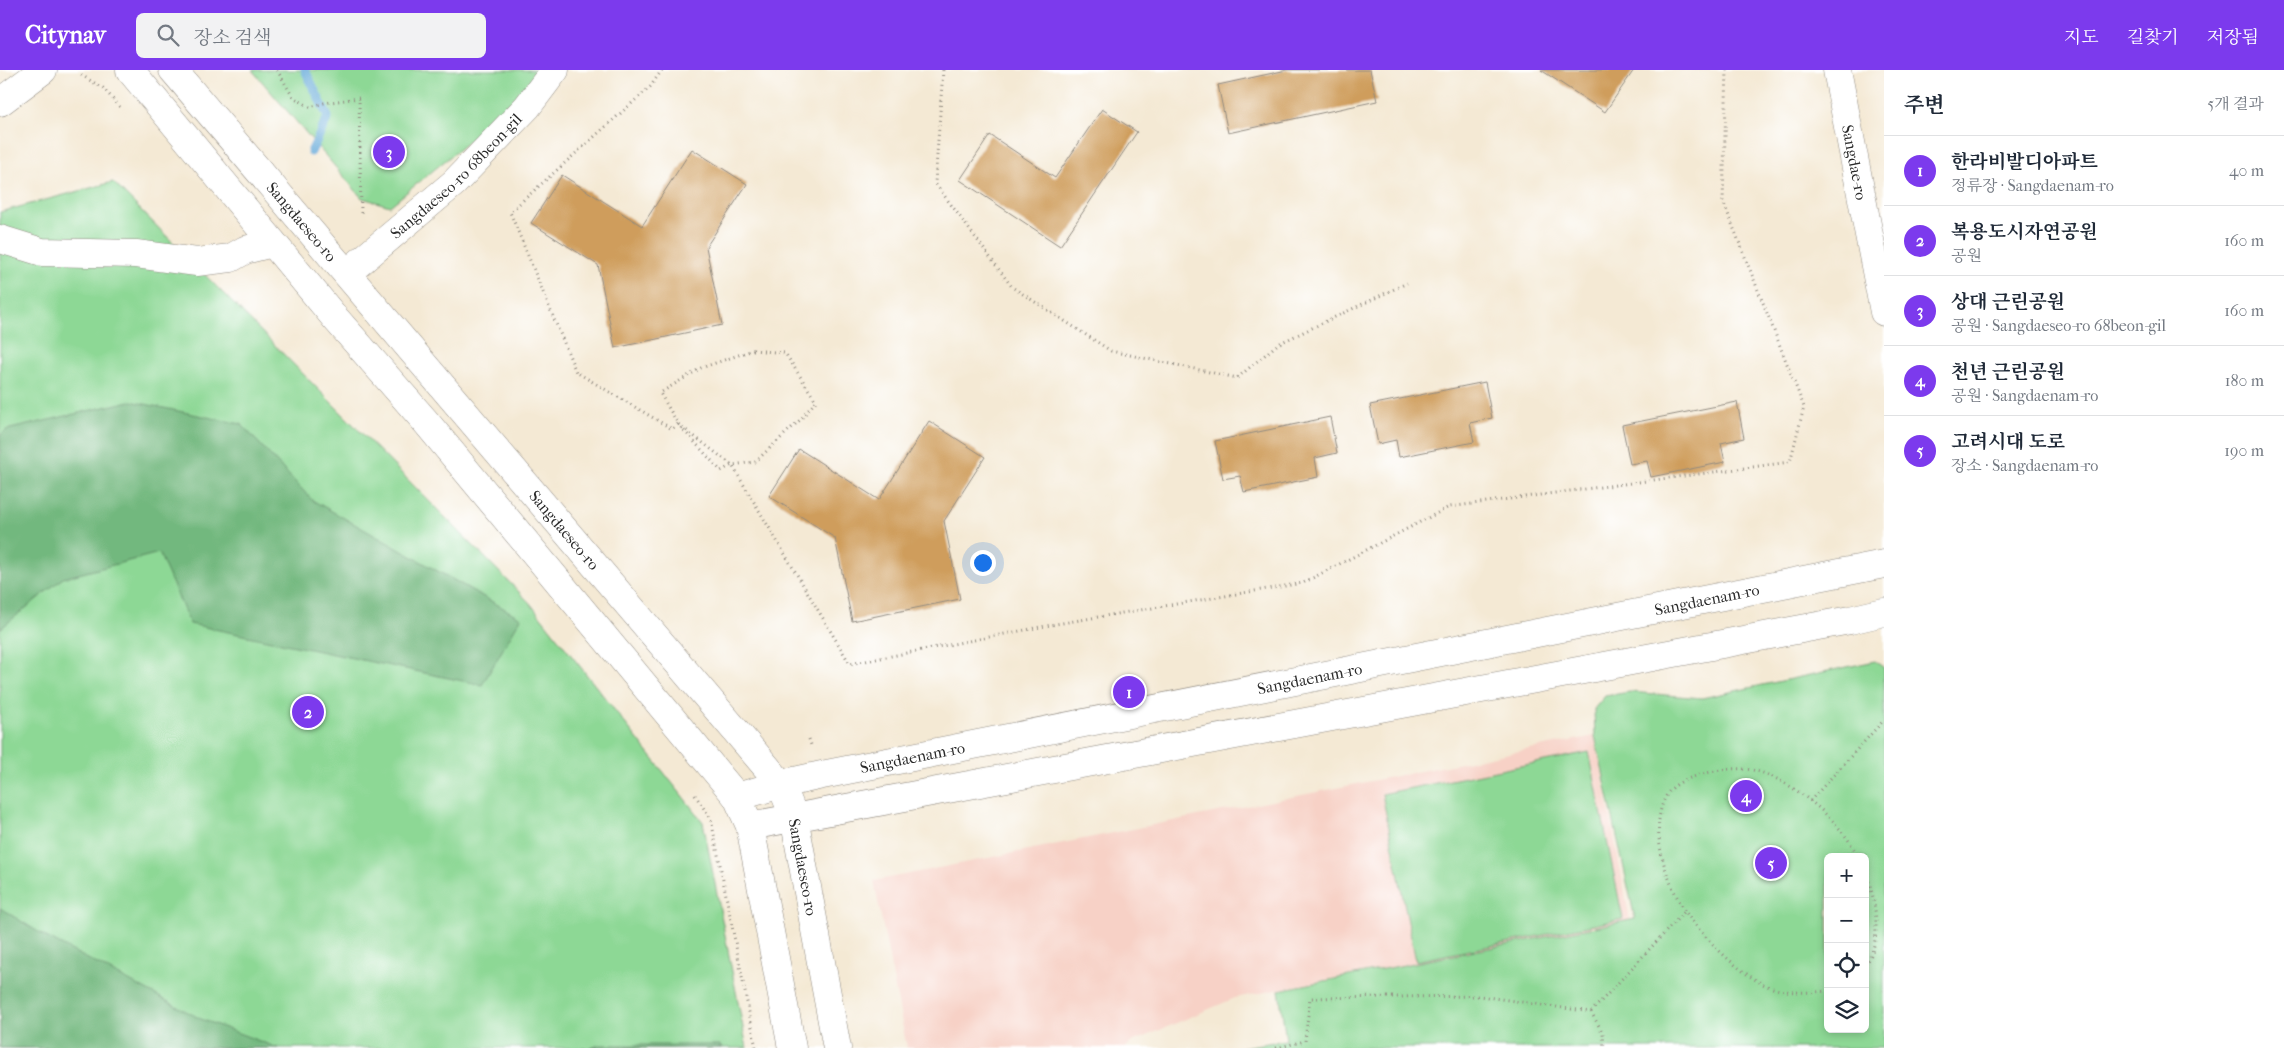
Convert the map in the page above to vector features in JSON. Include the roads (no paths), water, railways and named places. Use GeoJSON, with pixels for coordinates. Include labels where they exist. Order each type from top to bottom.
{"type":"FeatureCollection","features":[{"type":"Feature","properties":{"kind":"street"},"geometry":{"type":"LineString","coordinates":[[0,102],[43,70]]}},
{"type":"Feature","properties":{"kind":"street"},"geometry":{"type":"LineString","coordinates":[[130,70],[273,243],[426,422],[737,797],[750,826],[792,1048]]}},
{"type":"Feature","properties":{"kind":"street","name":"Sangdaeseo-ro"},"geometry":{"type":"LineString","coordinates":[[173,70],[781,784],[794,817],[837,1048]]}},
{"type":"Feature","properties":{"kind":"street","name":"Sangdaeseo-ro 68beon-gil"},"geometry":{"type":"LineString","coordinates":[[347,273],[454,183],[528,107],[555,70]]}},
{"type":"Feature","properties":{"kind":"street","name":"Sangdae-ro"},"geometry":{"type":"LineString","coordinates":[[1837,70],[1884,312]]}},
{"type":"Feature","properties":{"kind":"street"},"geometry":{"type":"LineString","coordinates":[[0,239],[42,252],[136,254],[197,262],[231,258],[245,250],[273,243]]}},
{"type":"Feature","properties":{"kind":"street","name":"Sangdaenam-ro"},"geometry":{"type":"LineString","coordinates":[[737,797],[781,784],[1884,564]]}},
{"type":"Feature","properties":{"kind":"street"},"geometry":{"type":"LineString","coordinates":[[750,826],[1850,620],[1884,612]]}},
{"type":"Feature","properties":{"kind":"waterway"},"geometry":{"type":"LineString","coordinates":[[305,70],[328,117],[311,152]]}},
{"type":"Feature","properties":{"kind":"place","name":"상대 근린공원"},"geometry":{"type":"Point","coordinates":[389,152]}},
{"type":"Feature","properties":{"kind":"place","name":"한라비발디아파트"},"geometry":{"type":"Point","coordinates":[1129,692]}},
{"type":"Feature","properties":{"kind":"place","name":"복용도시자연공원"},"geometry":{"type":"Point","coordinates":[308,712]}},
{"type":"Feature","properties":{"kind":"place","name":"천년 근린공원"},"geometry":{"type":"Point","coordinates":[1746,796]}},
{"type":"Feature","properties":{"kind":"place","name":"고려시대 도로"},"geometry":{"type":"Point","coordinates":[1771,863]}}]}
